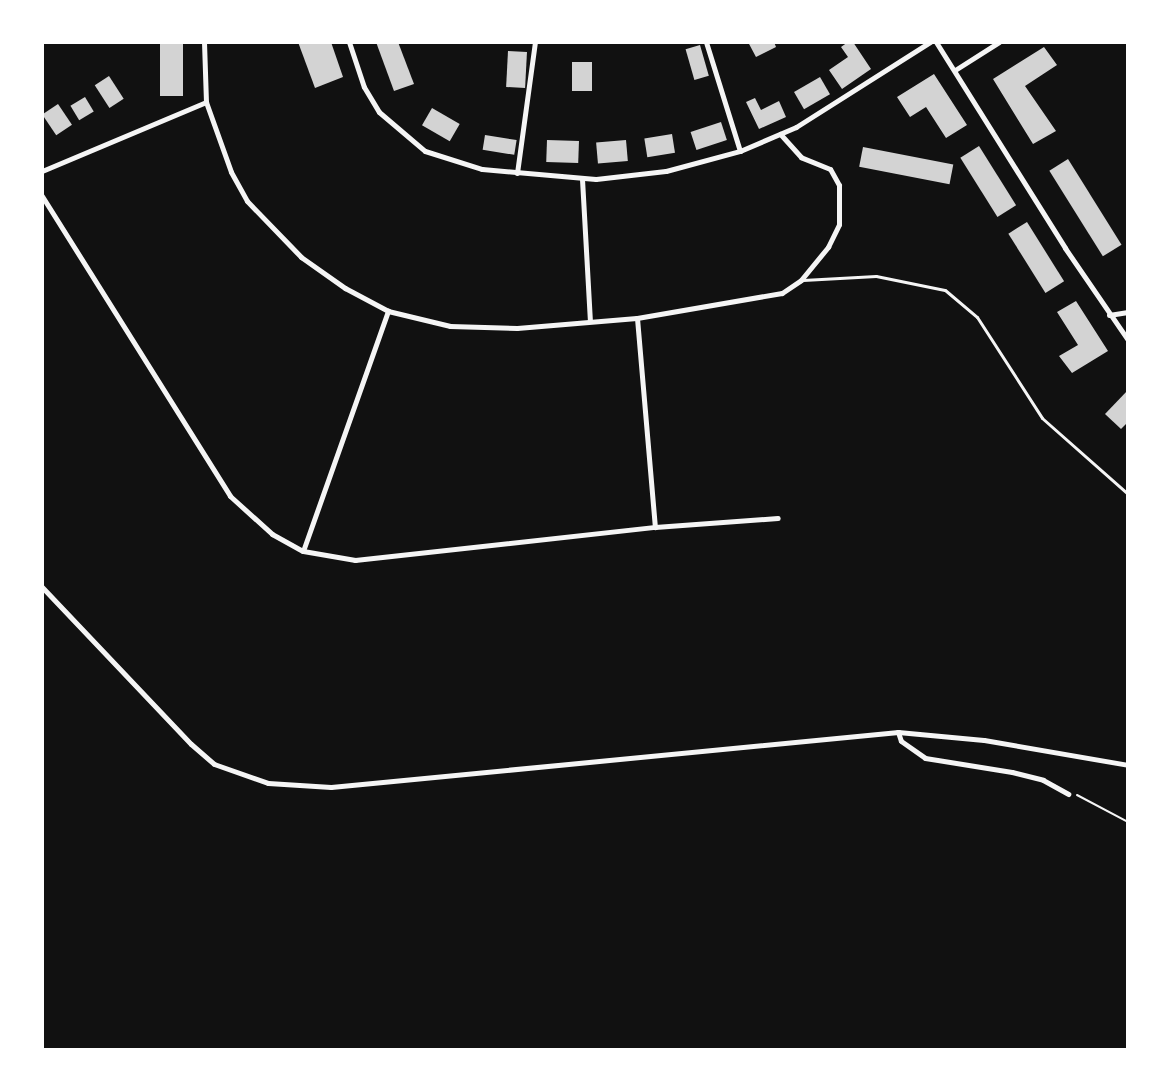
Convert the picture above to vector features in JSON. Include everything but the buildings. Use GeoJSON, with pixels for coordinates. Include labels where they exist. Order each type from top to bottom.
{"type":"FeatureCollection","features":[{"type":"Feature","properties":{"kind":"street"},"geometry":{"type":"LineString","coordinates":[[204,42],[206,102],[231,172],[247,201],[301,257],[345,288],[388,311],[450,326],[517,328],[637,318],[782,293],[801,280],[828,247],[839,224],[839,185],[830,169],[801,157],[780,134]]}},
{"type":"Feature","properties":{"kind":"street"},"geometry":{"type":"LineString","coordinates":[[349,42],[364,87],[379,112],[403,136],[425,151],[450,161],[517,173],[582,178],[666,171],[740,151],[818,114],[930,42]]}},
{"type":"Feature","properties":{"kind":"street"},"geometry":{"type":"LineString","coordinates":[[517,173],[535,42]]}},
{"type":"Feature","properties":{"kind":"street"},"geometry":{"type":"LineString","coordinates":[[706,42],[740,151]]}},
{"type":"Feature","properties":{"kind":"street"},"geometry":{"type":"LineString","coordinates":[[936,42],[1109,315],[1128,340]]}},
{"type":"Feature","properties":{"kind":"street"},"geometry":{"type":"LineString","coordinates":[[955,70],[999,42]]}},
{"type":"Feature","properties":{"kind":"street"},"geometry":{"type":"LineString","coordinates":[[42,171],[206,102]]}},
{"type":"Feature","properties":{"kind":"street"},"geometry":{"type":"LineString","coordinates":[[582,178],[590,321]]}},
{"type":"Feature","properties":{"kind":"street"},"geometry":{"type":"LineString","coordinates":[[42,196],[230,496],[272,534],[303,551],[355,560],[655,527],[778,518]]}},
{"type":"Feature","properties":{"kind":"street"},"geometry":{"type":"LineString","coordinates":[[303,551],[388,311]]}},
{"type":"Feature","properties":{"kind":"street"},"geometry":{"type":"LineString","coordinates":[[1109,315],[1128,312]]}},
{"type":"Feature","properties":{"kind":"street"},"geometry":{"type":"LineString","coordinates":[[637,318],[655,527]]}},
{"type":"Feature","properties":{"kind":"street"},"geometry":{"type":"LineString","coordinates":[[42,587],[191,744],[214,764],[268,783],[331,787],[898,732],[984,740],[1128,765]]}},
{"type":"Feature","properties":{"kind":"street"},"geometry":{"type":"LineString","coordinates":[[898,732],[901,741],[925,758],[1012,772],[1043,780],[1068,794]]}},
{"type":"Feature","properties":{"kind":"lane"},"geometry":{"type":"LineString","coordinates":[[801,280],[876,276],[945,290],[977,317],[1042,418],[1128,494]]}},
{"type":"Feature","properties":{"kind":"path"},"geometry":{"type":"LineString","coordinates":[[1068,794],[1084,797],[1128,822]]}}]}
